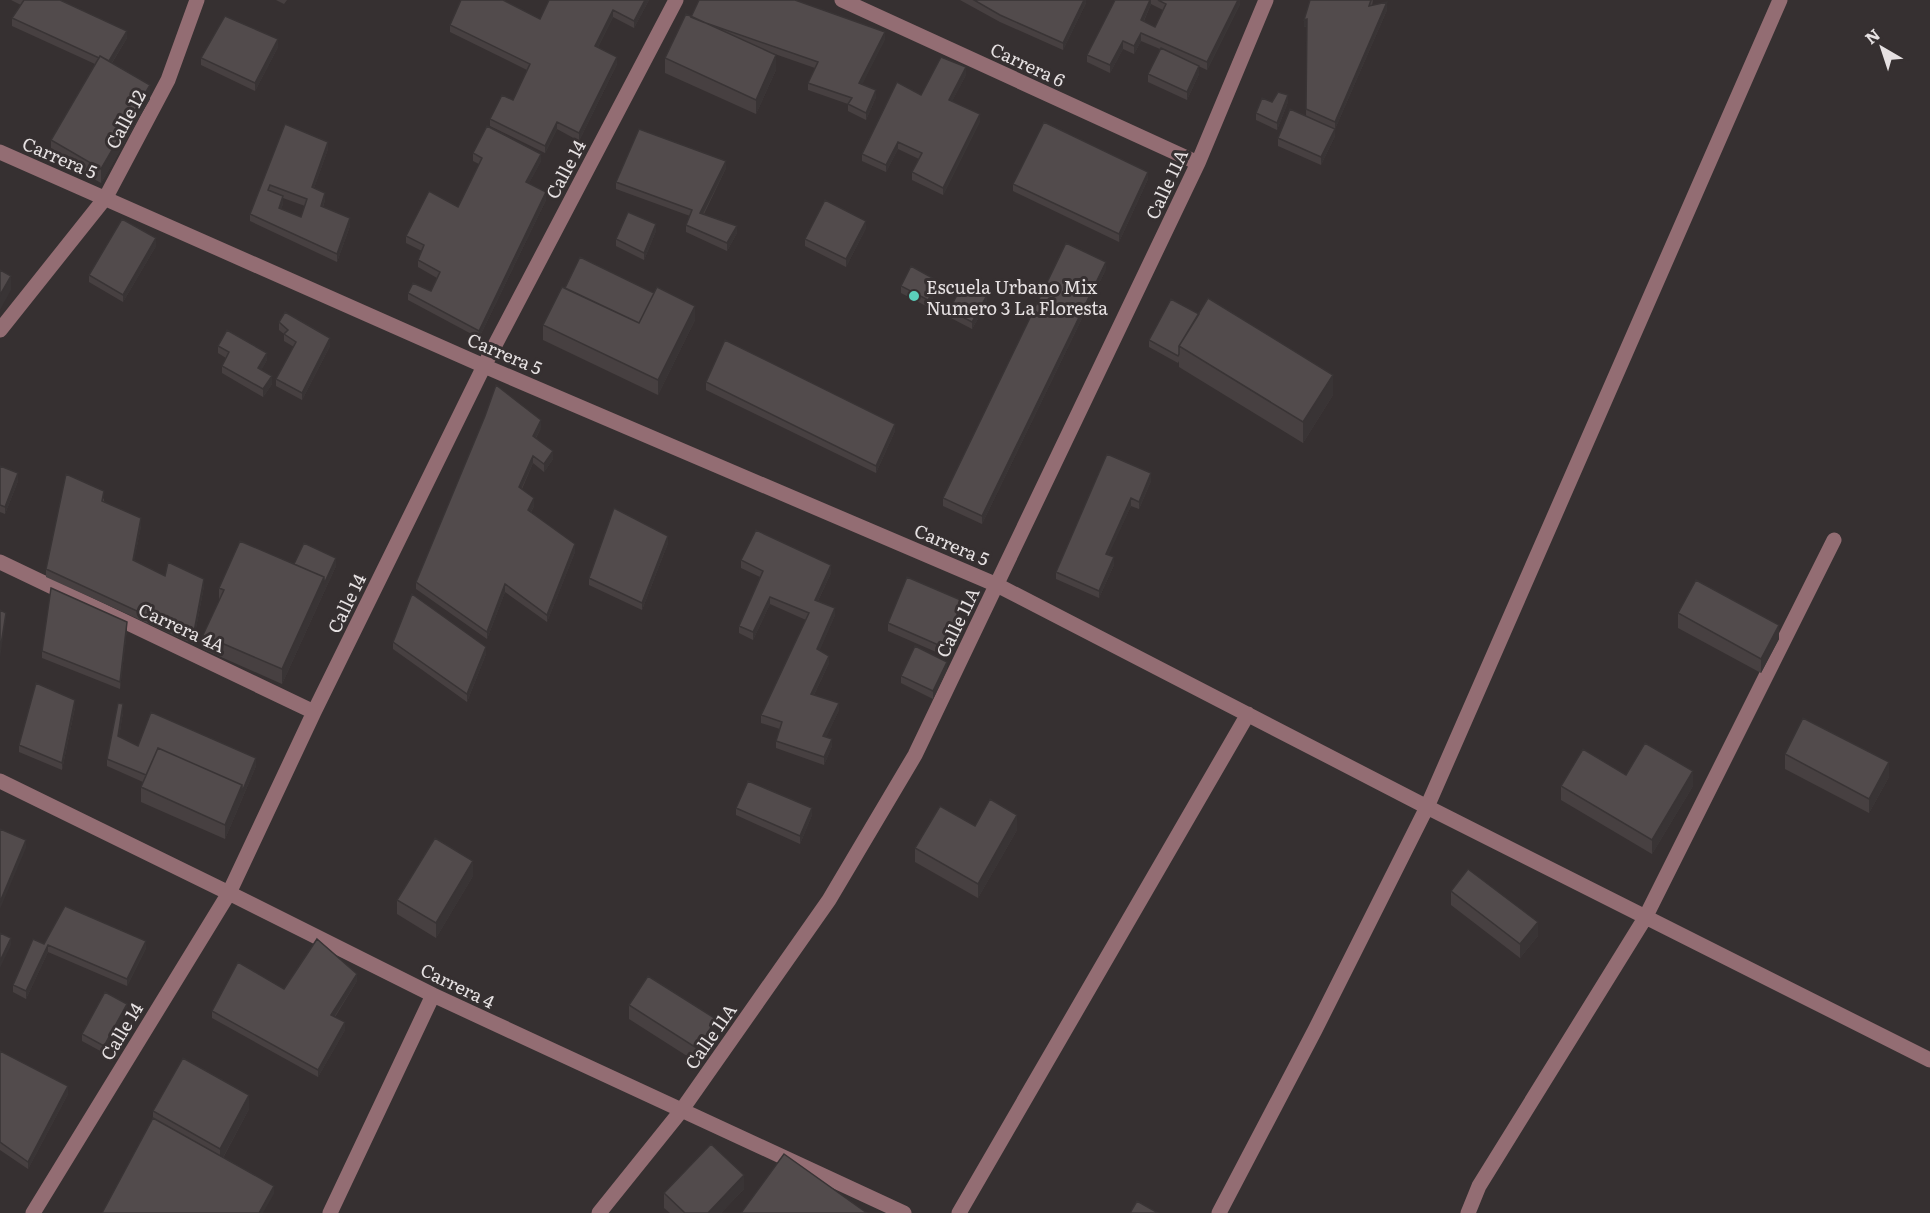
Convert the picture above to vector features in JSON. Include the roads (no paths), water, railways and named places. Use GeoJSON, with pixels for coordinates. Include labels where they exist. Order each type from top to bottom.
{"type":"FeatureCollection","features":[{"type":"Feature","properties":{"kind":"street","name":"Calle 12"},"geometry":{"type":"LineString","coordinates":[[0,330],[106,197],[168,80],[197,0]]}},
{"type":"Feature","properties":{"kind":"street","name":"Calle 14"},"geometry":{"type":"LineString","coordinates":[[33,1213],[229,893],[314,712],[484,366],[676,0]]}},
{"type":"Feature","properties":{"kind":"street","name":"Carrera 6"},"geometry":{"type":"LineString","coordinates":[[842,0],[1198,163]]}},
{"type":"Feature","properties":{"kind":"street","name":"Calle 11A"},"geometry":{"type":"LineString","coordinates":[[599,1213],[681,1111],[829,900],[915,755],[1198,163],[1266,0]]}},
{"type":"Feature","properties":{"kind":"street"},"geometry":{"type":"LineString","coordinates":[[1219,1213],[1316,1030],[1427,807],[1780,0]]}},
{"type":"Feature","properties":{"kind":"street","name":"Carrera 5"},"geometry":{"type":"LineString","coordinates":[[0,152],[484,366],[997,585],[1645,918],[1930,1060]]}},
{"type":"Feature","properties":{"kind":"street"},"geometry":{"type":"LineString","coordinates":[[1468,1213],[1479,1186],[1645,918],[1834,540]]}},
{"type":"Feature","properties":{"kind":"street","name":"Carrera 4A"},"geometry":{"type":"LineString","coordinates":[[0,562],[314,712]]}},
{"type":"Feature","properties":{"kind":"street"},"geometry":{"type":"LineString","coordinates":[[959,1213],[1248,714]]}},
{"type":"Feature","properties":{"kind":"street","name":"Carrera 4"},"geometry":{"type":"LineString","coordinates":[[0,781],[433,995],[904,1213]]}},
{"type":"Feature","properties":{"kind":"street"},"geometry":{"type":"LineString","coordinates":[[330,1213],[433,995]]}},
{"type":"Feature","properties":{"kind":"place","name":"Escuela Urbano Mix Numero 3 La Floresta"},"geometry":{"type":"Point","coordinates":[914,296]}}]}
